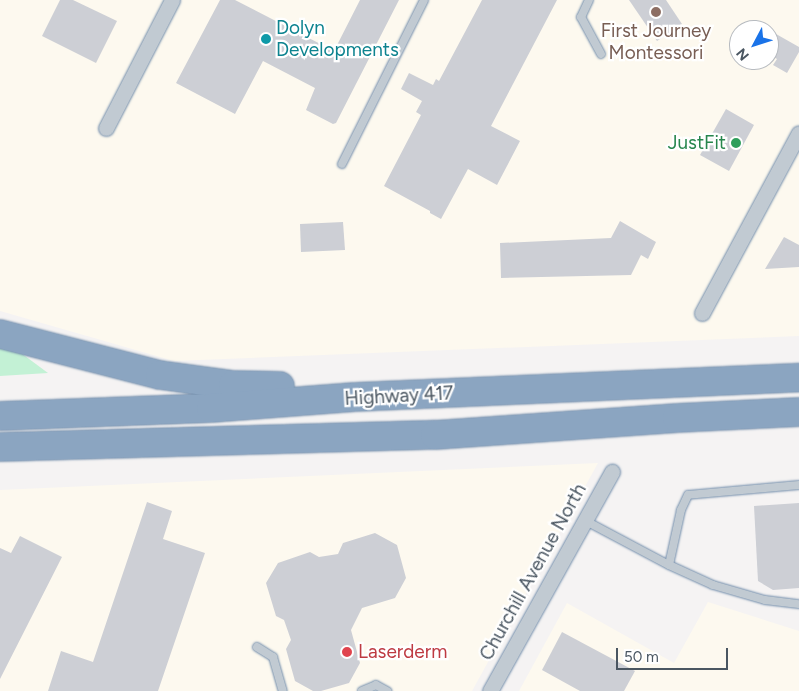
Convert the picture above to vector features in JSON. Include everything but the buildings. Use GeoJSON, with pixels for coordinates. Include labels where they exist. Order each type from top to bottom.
{"type":"FeatureCollection","features":[{"type":"Feature","properties":{"kind":"highway"},"geometry":{"type":"LineString","coordinates":[[0,334],[179,378],[248,387],[312,386],[355,397]]}},
{"type":"Feature","properties":{"kind":"highway","name":"Highway 417"},"geometry":{"type":"LineString","coordinates":[[0,416],[211,408],[355,397],[799,378]]}},
{"type":"Feature","properties":{"kind":"highway"},"geometry":{"type":"LineString","coordinates":[[0,447],[435,435],[677,418],[799,412]]}},
{"type":"Feature","properties":{"kind":"street"},"geometry":{"type":"LineString","coordinates":[[106,128],[172,0]]}},
{"type":"Feature","properties":{"kind":"street"},"geometry":{"type":"LineString","coordinates":[[702,313],[799,133]]}},
{"type":"Feature","properties":{"kind":"street","name":"Churchill Avenue North"},"geometry":{"type":"LineString","coordinates":[[490,691],[612,472]]}},
{"type":"Feature","properties":{"kind":"lane"},"geometry":{"type":"LineString","coordinates":[[342,164],[424,0]]}},
{"type":"Feature","properties":{"kind":"lane"},"geometry":{"type":"LineString","coordinates":[[589,0],[581,17],[601,54]]}},
{"type":"Feature","properties":{"kind":"lane"},"geometry":{"type":"LineString","coordinates":[[669,565],[680,510],[688,495],[799,484]]}},
{"type":"Feature","properties":{"kind":"lane"},"geometry":{"type":"LineString","coordinates":[[584,520],[669,565],[713,585],[765,600],[799,604]]}},
{"type":"Feature","properties":{"kind":"lane"},"geometry":{"type":"LineString","coordinates":[[257,647],[273,658],[282,691]]}},
{"type":"Feature","properties":{"kind":"lane"},"geometry":{"type":"LineString","coordinates":[[362,691],[374,688],[386,691]]}},
{"type":"Feature","properties":{"kind":"shaded area"},"geometry":{"type":"Polygon","coordinates":[[[0,0],[799,0],[799,336],[174,361],[0,311],[0,0]]]}},
{"type":"Feature","properties":{"kind":"shaded area"},"geometry":{"type":"Polygon","coordinates":[[[598,463],[472,691],[0,691],[0,490],[598,463]]]}},
{"type":"Feature","properties":{"kind":"shaded area"},"geometry":{"type":"Polygon","coordinates":[[[708,602],[799,631],[799,691],[519,691],[567,603],[674,663],[708,602]]]}},
{"type":"Feature","properties":{"kind":"green space"},"geometry":{"type":"Polygon","coordinates":[[[0,346],[21,353],[48,373],[0,376],[0,346]]]}},
{"type":"Feature","properties":{"kind":"place","name":"First Journey Montessori"},"geometry":{"type":"Point","coordinates":[656,12]}},
{"type":"Feature","properties":{"kind":"place","name":"Dolyn Developments"},"geometry":{"type":"Point","coordinates":[266,39]}},
{"type":"Feature","properties":{"kind":"place","name":"JustFit"},"geometry":{"type":"Point","coordinates":[736,143]}},
{"type":"Feature","properties":{"kind":"place","name":"Laserderm"},"geometry":{"type":"Point","coordinates":[347,652]}}]}
